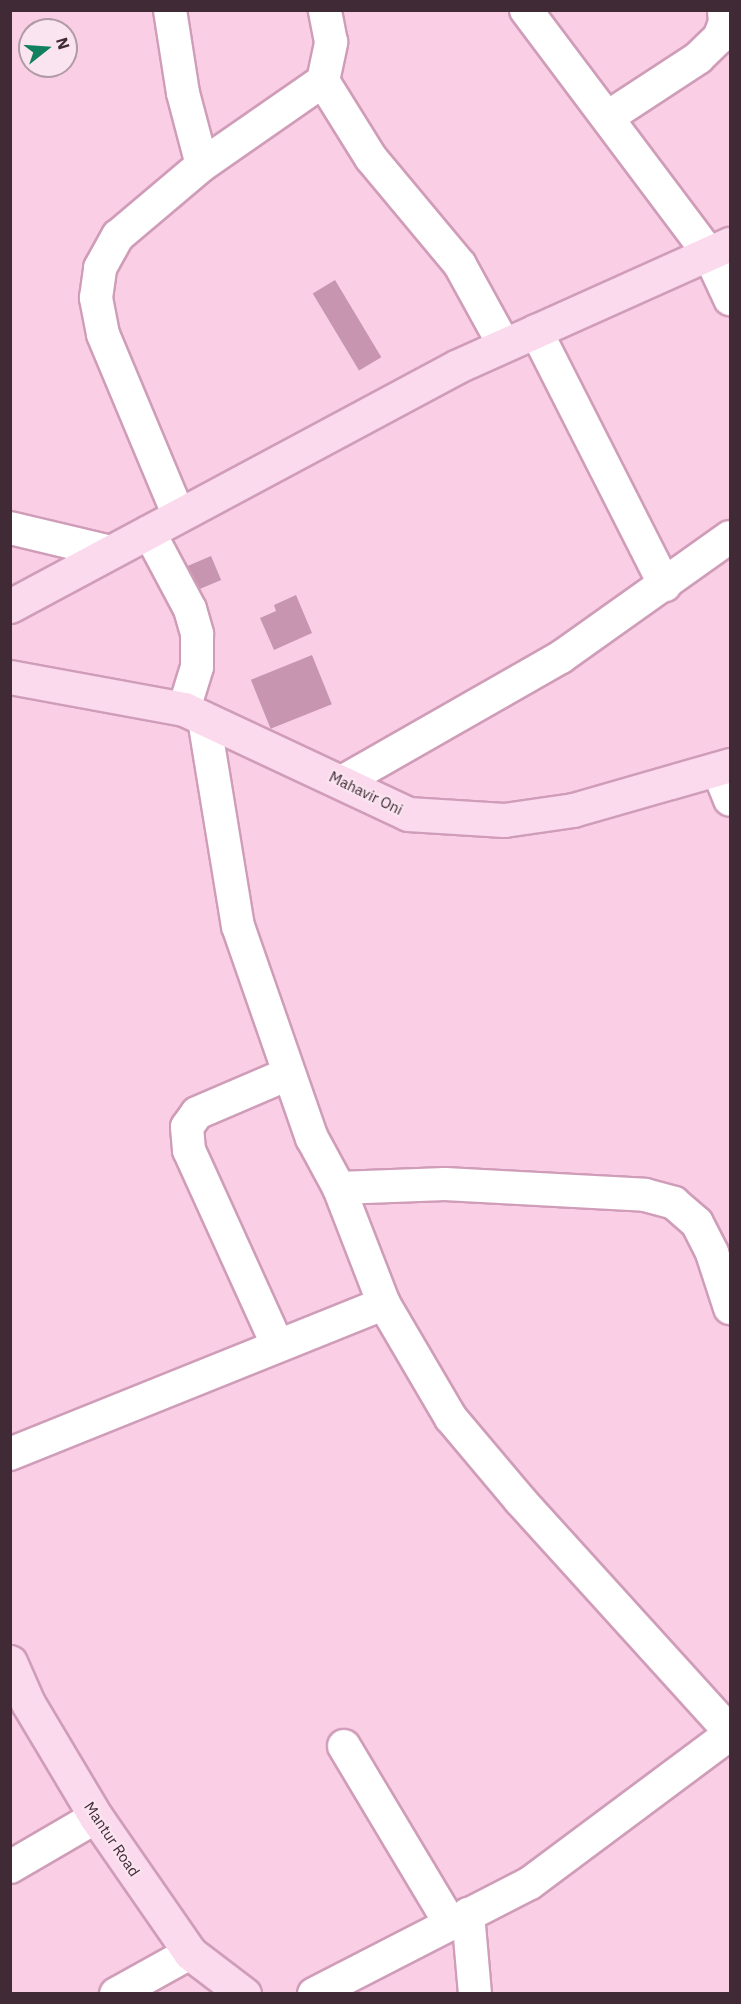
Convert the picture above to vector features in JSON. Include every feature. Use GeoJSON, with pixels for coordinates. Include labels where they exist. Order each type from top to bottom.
{"type":"FeatureCollection","features":[{"type":"Feature","properties":{"kind":"street"},"geometry":{"type":"LineString","coordinates":[[170,10],[183,93],[202,165]]}},
{"type":"Feature","properties":{"kind":"street"},"geometry":{"type":"LineString","coordinates":[[325,10],[331,42],[323,81],[371,158],[460,265],[504,345]]}},
{"type":"Feature","properties":{"kind":"street"},"geometry":{"type":"LineString","coordinates":[[526,10],[608,117],[720,249],[730,299]]}},
{"type":"Feature","properties":{"kind":"street"},"geometry":{"type":"LineString","coordinates":[[608,117],[698,57],[719,38],[725,22],[724,10]]}},
{"type":"Feature","properties":{"kind":"street"},"geometry":{"type":"LineString","coordinates":[[179,516],[104,334],[96,298],[100,268],[118,236],[202,165],[323,81]]}},
{"type":"Feature","properties":{"kind":"street"},"geometry":{"type":"LineString","coordinates":[[10,606],[458,366],[720,249]]}},
{"type":"Feature","properties":{"kind":"street"},"geometry":{"type":"LineString","coordinates":[[536,331],[665,585]]}},
{"type":"Feature","properties":{"kind":"street"},"geometry":{"type":"LineString","coordinates":[[10,528],[111,552]]}},
{"type":"Feature","properties":{"kind":"street"},"geometry":{"type":"LineString","coordinates":[[149,532],[190,609],[197,634],[194,714],[238,926],[312,1138],[339,1188],[384,1304],[452,1418],[520,1500],[730,1733],[530,1883],[314,1994]]}},
{"type":"Feature","properties":{"kind":"street"},"geometry":{"type":"LineString","coordinates":[[342,782],[561,657],[730,537]]}},
{"type":"Feature","properties":{"kind":"street","name":"Mahavir Oni"},"geometry":{"type":"LineString","coordinates":[[10,677],[194,714],[408,814],[504,820],[573,810],[724,767]]}},
{"type":"Feature","properties":{"kind":"street"},"geometry":{"type":"LineString","coordinates":[[724,767],[730,800]]}},
{"type":"Feature","properties":{"kind":"street"},"geometry":{"type":"LineString","coordinates":[[277,1344],[189,1150],[187,1127],[197,1113],[288,1074]]}},
{"type":"Feature","properties":{"kind":"street"},"geometry":{"type":"LineString","coordinates":[[339,1188],[445,1184],[645,1195],[674,1203],[697,1223],[712,1253],[730,1308]]}},
{"type":"Feature","properties":{"kind":"street"},"geometry":{"type":"LineString","coordinates":[[10,1454],[277,1344],[384,1304]]}},
{"type":"Feature","properties":{"kind":"street","name":"Mantur Road"},"geometry":{"type":"LineString","coordinates":[[10,1662],[19,1707],[190,1953],[244,1994]]}},
{"type":"Feature","properties":{"kind":"street"},"geometry":{"type":"LineString","coordinates":[[344,1746],[459,1918],[475,1994]]}},
{"type":"Feature","properties":{"kind":"street"},"geometry":{"type":"LineString","coordinates":[[10,1867],[96,1817]]}},
{"type":"Feature","properties":{"kind":"street"},"geometry":{"type":"LineString","coordinates":[[116,1994],[190,1953]]}},
{"type":"Feature","properties":{"kind":"building"},"geometry":{"type":"Polygon","coordinates":[[[335,280],[381,357],[359,371],[313,293],[335,280]]]}},
{"type":"Feature","properties":{"kind":"building"},"geometry":{"type":"Polygon","coordinates":[[[211,556],[221,580],[191,593],[181,569],[211,556]]]}},
{"type":"Feature","properties":{"kind":"building"},"geometry":{"type":"Polygon","coordinates":[[[296,595],[312,633],[274,650],[260,618],[276,611],[274,605],[296,595]]]}},
{"type":"Feature","properties":{"kind":"building"},"geometry":{"type":"Polygon","coordinates":[[[312,655],[332,704],[271,729],[251,680],[312,655]]]}}]}
